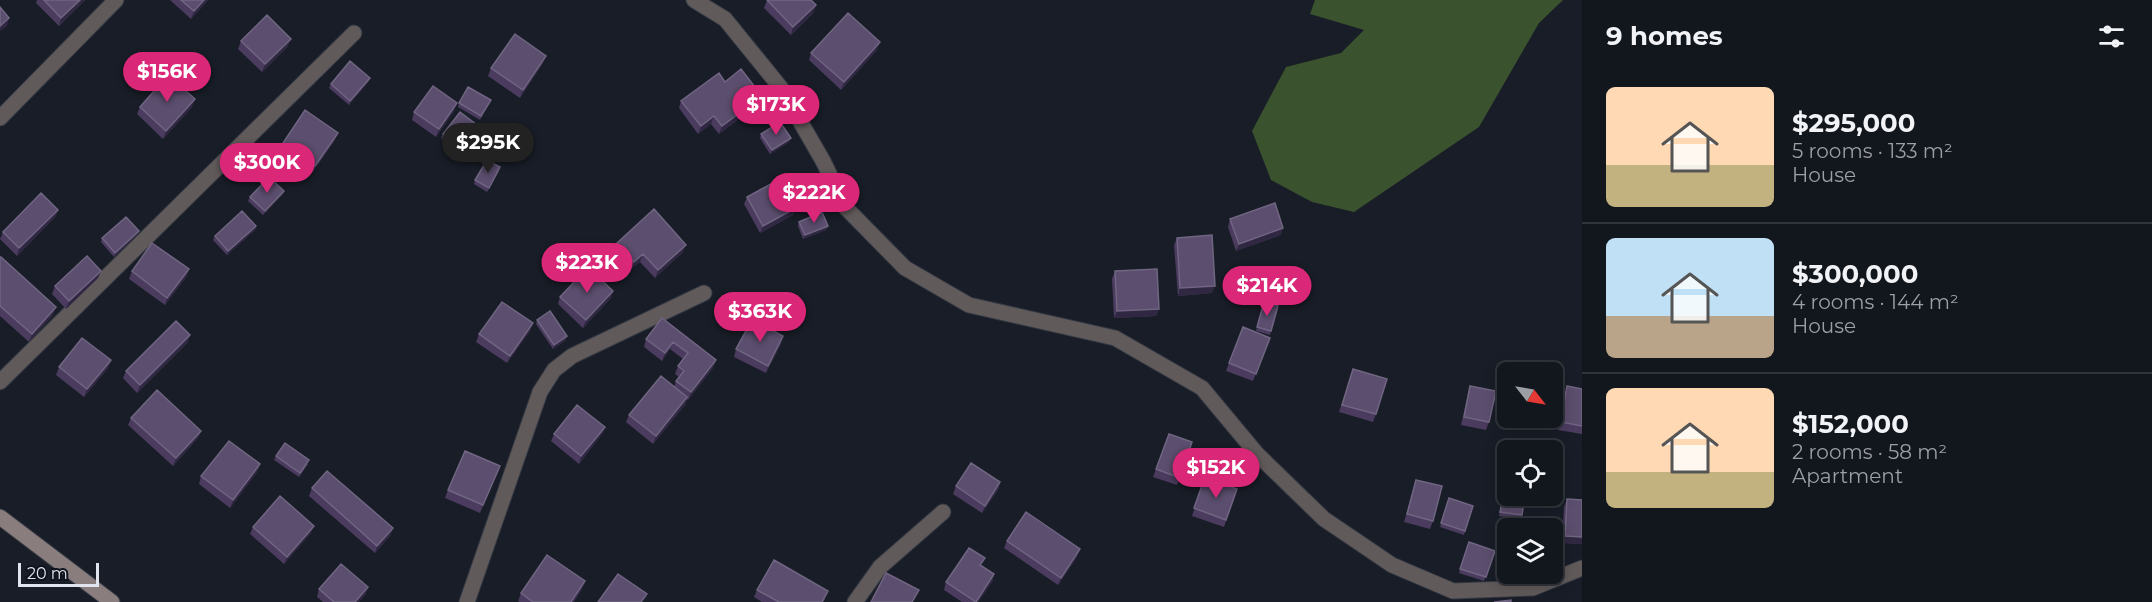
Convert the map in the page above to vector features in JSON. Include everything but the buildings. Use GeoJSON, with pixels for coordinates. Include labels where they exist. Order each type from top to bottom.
{"type":"FeatureCollection","features":[{"type":"Feature","properties":{"kind":"main road"},"geometry":{"type":"LineString","coordinates":[[0,517],[112,602]]}},
{"type":"Feature","properties":{"kind":"street"},"geometry":{"type":"LineString","coordinates":[[0,118],[116,0]]}},
{"type":"Feature","properties":{"kind":"street"},"geometry":{"type":"LineString","coordinates":[[694,0],[725,19],[782,88],[823,161],[846,208],[905,268],[969,305],[1115,338],[1202,388],[1257,454],[1324,519],[1392,565],[1453,591],[1533,588],[1582,568]]}},
{"type":"Feature","properties":{"kind":"street"},"geometry":{"type":"LineString","coordinates":[[0,382],[354,33]]}},
{"type":"Feature","properties":{"kind":"street"},"geometry":{"type":"LineString","coordinates":[[467,602],[540,392],[554,370],[572,356],[704,293]]}},
{"type":"Feature","properties":{"kind":"street"},"geometry":{"type":"LineString","coordinates":[[855,602],[880,567],[943,512]]}},
{"type":"Feature","properties":{"kind":"green space"},"geometry":{"type":"Polygon","coordinates":[[[1315,0],[1563,0],[1539,23],[1479,127],[1354,212],[1312,202],[1271,180],[1252,131],[1286,67],[1341,53],[1364,30],[1310,14],[1315,0]]]}}]}
